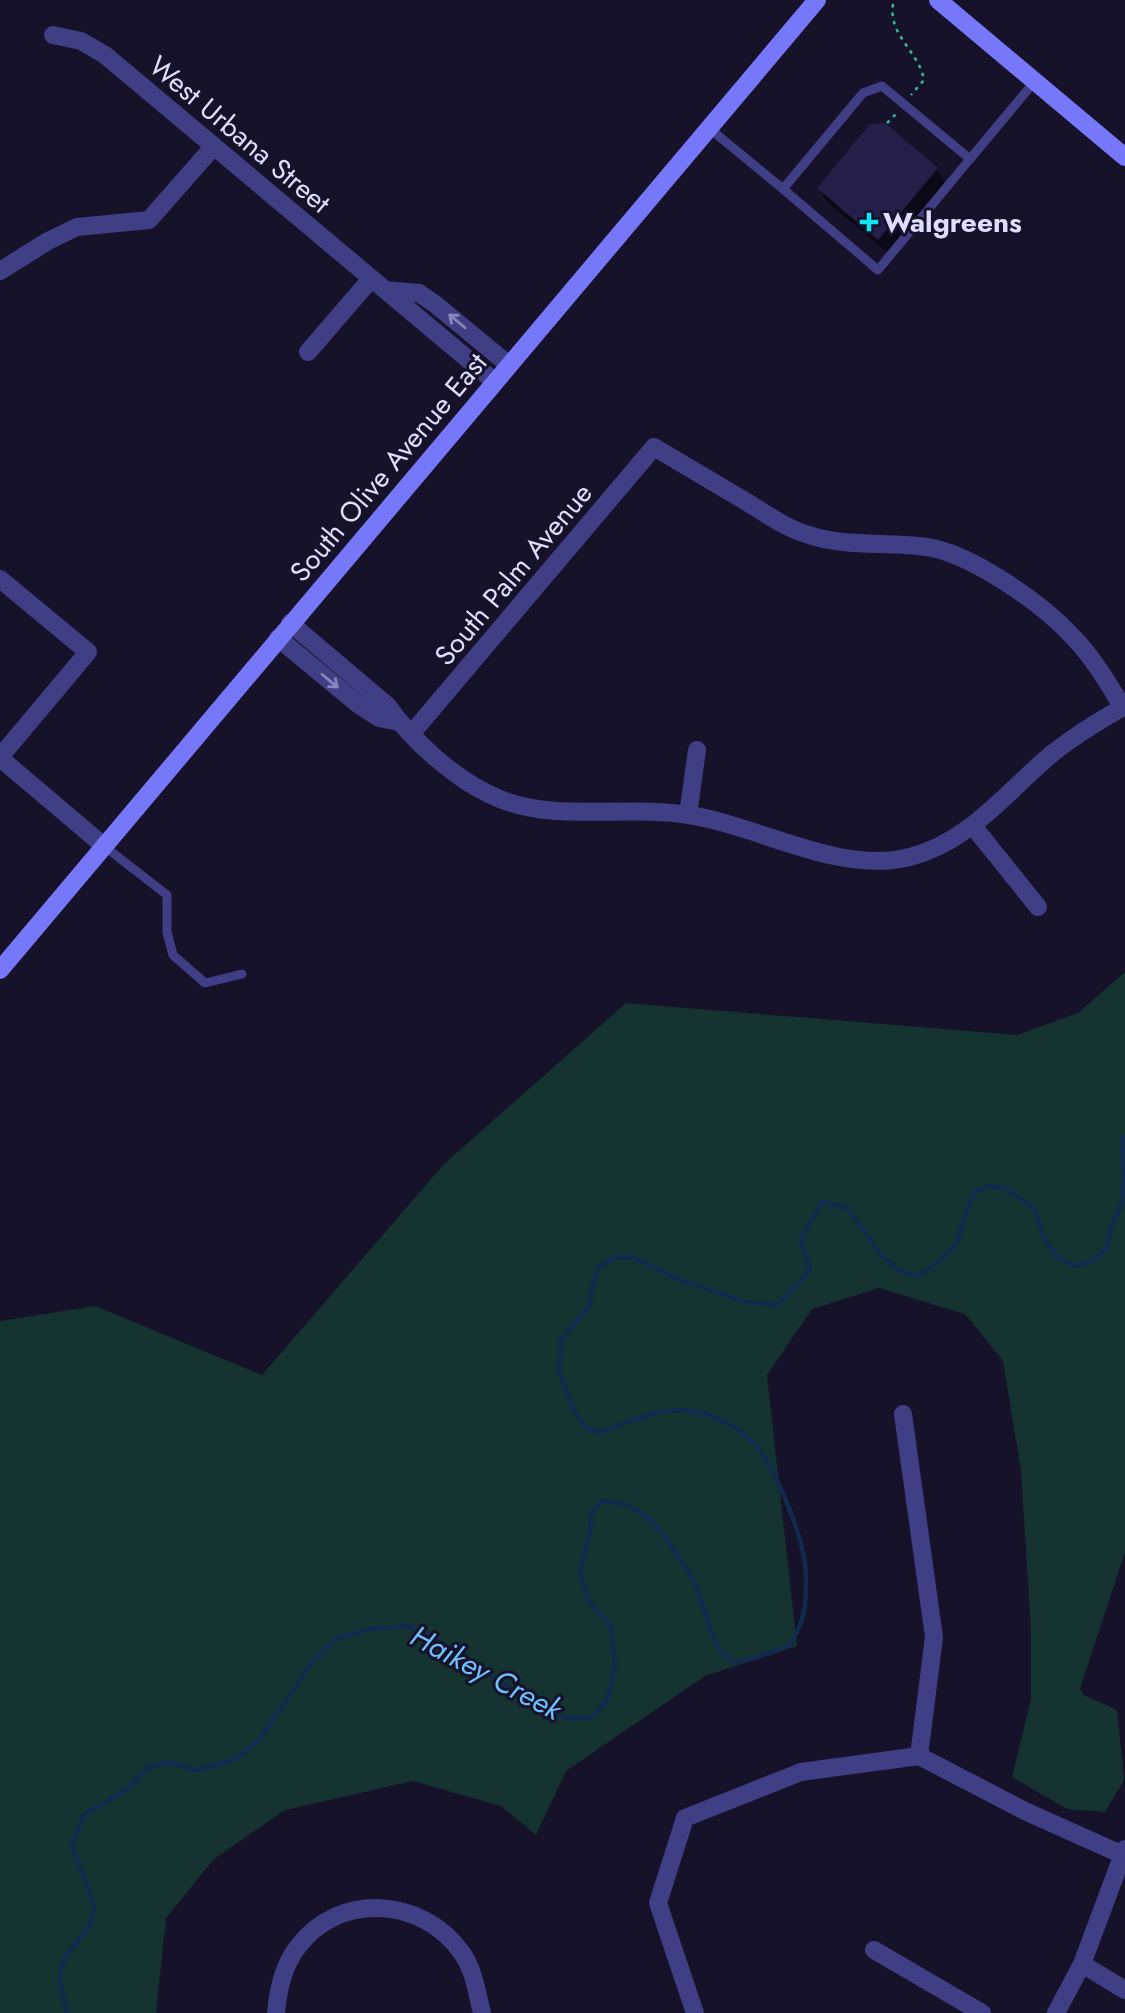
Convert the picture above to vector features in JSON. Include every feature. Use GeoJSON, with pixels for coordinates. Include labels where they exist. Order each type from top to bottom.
{"type":"FeatureCollection","features":[{"type":"Feature","properties":{"kind":"street","name":"South Olive Avenue East"},"geometry":{"type":"LineString","coordinates":[[0,970],[817,0]]}},
{"type":"Feature","properties":{"kind":"street"},"geometry":{"type":"LineString","coordinates":[[938,0],[1125,157]]}},
{"type":"Feature","properties":{"kind":"street","name":"West Urbana Street"},"geometry":{"type":"LineString","coordinates":[[53,35],[81,41],[105,55],[495,382]]}},
{"type":"Feature","properties":{"kind":"street"},"geometry":{"type":"LineString","coordinates":[[0,271],[48,241],[78,227],[149,220],[214,146]]}},
{"type":"Feature","properties":{"kind":"street"},"geometry":{"type":"LineString","coordinates":[[308,352],[378,284],[419,293],[435,303],[509,365]]}},
{"type":"Feature","properties":{"kind":"street","name":"South Palm Avenue"},"geometry":{"type":"LineString","coordinates":[[406,728],[654,447],[803,534],[846,543],[930,547],[952,553],[985,569],[1005,581],[1072,635],[1124,707]]}},
{"type":"Feature","properties":{"kind":"street"},"geometry":{"type":"LineString","coordinates":[[0,579],[88,652],[0,757],[104,846]]}},
{"type":"Feature","properties":{"kind":"street"},"geometry":{"type":"LineString","coordinates":[[290,623],[387,705],[406,728],[472,785],[519,806],[544,811],[618,810],[688,815],[739,826],[821,853],[867,861],[909,858],[950,841],[973,826],[1053,753],[1124,707]]}},
{"type":"Feature","properties":{"kind":"street"},"geometry":{"type":"LineString","coordinates":[[278,638],[359,705],[379,718],[406,728]]}},
{"type":"Feature","properties":{"kind":"street"},"geometry":{"type":"LineString","coordinates":[[688,815],[697,750]]}},
{"type":"Feature","properties":{"kind":"street"},"geometry":{"type":"LineString","coordinates":[[973,826],[1038,907]]}},
{"type":"Feature","properties":{"kind":"street"},"geometry":{"type":"LineString","coordinates":[[902,1414],[934,1637],[919,1756]]}},
{"type":"Feature","properties":{"kind":"street"},"geometry":{"type":"LineString","coordinates":[[695,2013],[658,1903],[685,1818],[801,1772],[919,1756],[1027,1812],[1124,1852],[1082,1964],[1056,2013]]}},
{"type":"Feature","properties":{"kind":"street"},"geometry":{"type":"LineString","coordinates":[[276,2013],[284,1973],[297,1947],[328,1921],[364,1908],[409,1912],[425,1919],[443,1933],[463,1955],[470,1969],[482,2013]]}},
{"type":"Feature","properties":{"kind":"street"},"geometry":{"type":"LineString","coordinates":[[874,1950],[982,2013]]}},
{"type":"Feature","properties":{"kind":"street"},"geometry":{"type":"LineString","coordinates":[[1082,1964],[1125,1990]]}},
{"type":"Feature","properties":{"kind":"lane"},"geometry":{"type":"LineString","coordinates":[[709,128],[878,270],[1035,82]]}},
{"type":"Feature","properties":{"kind":"lane"},"geometry":{"type":"LineString","coordinates":[[783,189],[863,93],[883,86],[970,159]]}},
{"type":"Feature","properties":{"kind":"lane"},"geometry":{"type":"LineString","coordinates":[[104,846],[167,895],[167,932],[173,955],[205,983],[242,974]]}},
{"type":"Feature","properties":{"kind":"path"},"geometry":{"type":"LineString","coordinates":[[887,124],[924,80],[918,62],[895,29],[893,4]]}},
{"type":"Feature","properties":{"kind":"green space"},"geometry":{"type":"Polygon","coordinates":[[[1125,972],[1125,1552],[1080,1689],[1084,1695],[1117,1710],[1124,1780],[1105,1812],[1067,1809],[1012,1777],[1031,1699],[1031,1631],[1021,1471],[1003,1361],[965,1314],[879,1288],[812,1309],[767,1375],[797,1646],[705,1676],[566,1771],[536,1835],[501,1806],[413,1781],[285,1810],[214,1859],[166,1918],[156,2013],[0,2013],[0,1321],[95,1306],[262,1375],[444,1164],[626,1003],[1017,1035],[1078,1013],[1125,972]]]}},
{"type":"Feature","properties":{"kind":"building","name":"Walgreens"},"geometry":{"type":"Polygon","coordinates":[[[885,123],[938,168],[878,240],[817,188],[870,124],[885,123]]]}},
{"type":"Feature","properties":{"kind":"waterway","name":"Haikey Creek"},"geometry":{"type":"LineString","coordinates":[[67,2013],[59,1977],[66,1956],[91,1924],[94,1905],[72,1846],[84,1815],[129,1788],[147,1768],[168,1762],[196,1770],[232,1760],[244,1753],[259,1740],[314,1659],[337,1638],[372,1629],[409,1626],[428,1634],[527,1699],[565,1718],[591,1718],[608,1699],[615,1666],[611,1627],[588,1600],[580,1571],[590,1532],[592,1511],[602,1501],[616,1502],[639,1511],[665,1536],[694,1582],[715,1640],[726,1657],[733,1661],[746,1660],[790,1645],[805,1606],[804,1558],[784,1497],[769,1465],[753,1442],[725,1422],[708,1415],[680,1410],[656,1413],[600,1433],[585,1427],[572,1407],[559,1370],[561,1340],[589,1307],[599,1267],[615,1257],[633,1257],[668,1275],[744,1302],[778,1305],[810,1270],[801,1239],[822,1202],[847,1208],[881,1255],[900,1271],[918,1276],[940,1261],[957,1243],[975,1192],[989,1186],[1005,1188],[1035,1209],[1043,1236],[1057,1257],[1075,1266],[1092,1262],[1106,1249],[1112,1225],[1121,1206],[1124,1180],[1122,1139],[1125,1136]]}},
{"type":"Feature","properties":{"kind":"place","name":"Walgreens"},"geometry":{"type":"Point","coordinates":[869,222]}}]}
